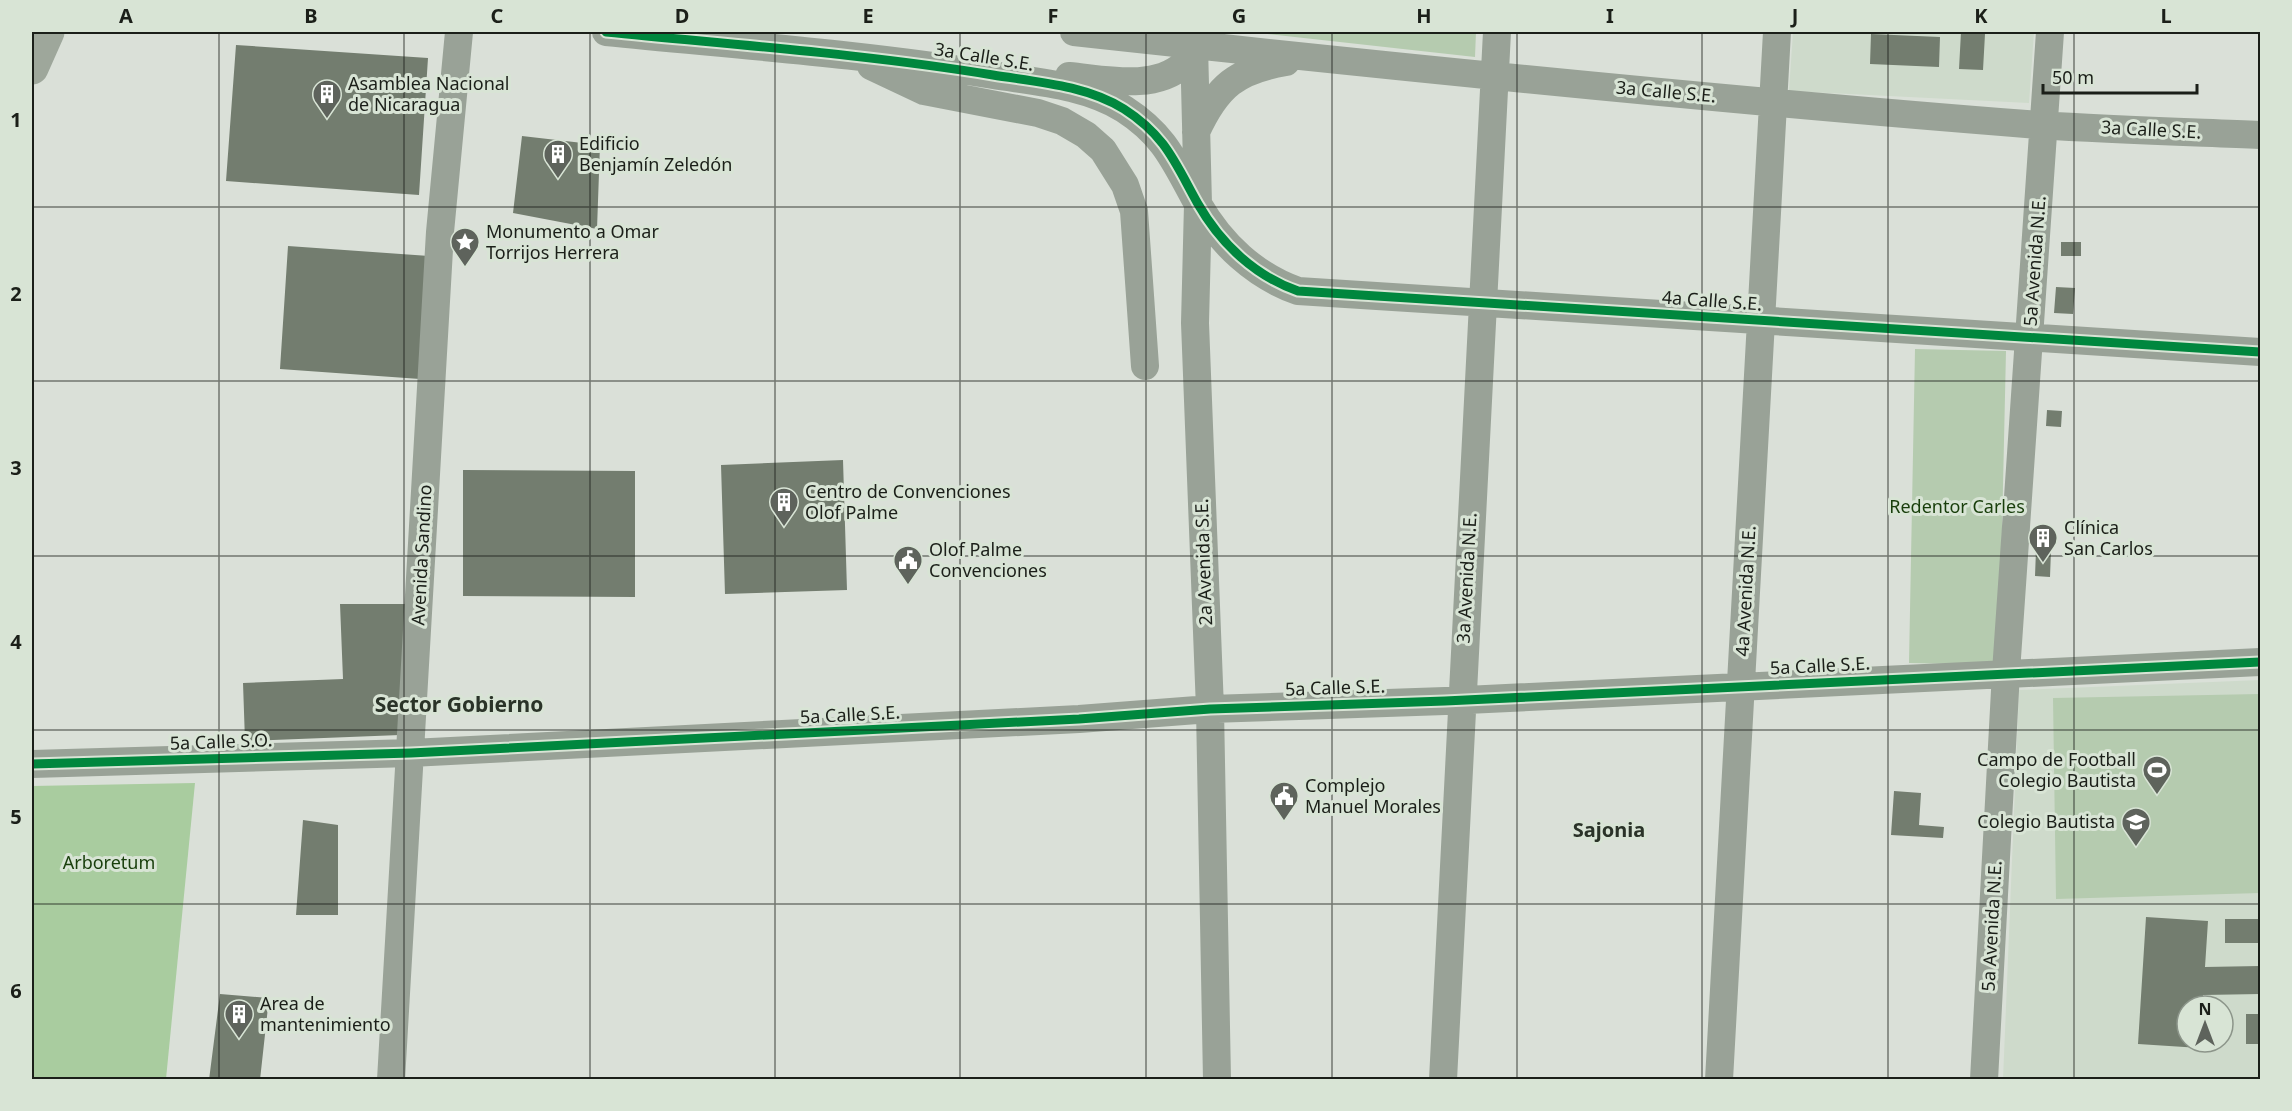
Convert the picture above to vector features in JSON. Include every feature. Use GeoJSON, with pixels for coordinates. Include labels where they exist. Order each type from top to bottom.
{"type":"FeatureCollection","features":[{"type":"Feature","properties":{"kind":"highway"},"geometry":{"type":"LineString","coordinates":[[32,68],[48,32]]}},
{"type":"Feature","properties":{"kind":"street","name":"Avenida Sandino"},"geometry":{"type":"LineString","coordinates":[[391,1080],[440,232],[459,32]]}},
{"type":"Feature","properties":{"kind":"street","name":"3a Calle S.E."},"geometry":{"type":"LineString","coordinates":[[606,32],[935,66],[1072,88],[1097,96],[1122,108],[1156,134],[1169,150],[1198,204]]}},
{"type":"Feature","properties":{"kind":"street","name":"3a Calle S.E."},"geometry":{"type":"LineString","coordinates":[[1074,32],[1494,76],[1775,102],[2043,125],[2260,135]]}},
{"type":"Feature","properties":{"kind":"street","name":"3a Avenida N.E."},"geometry":{"type":"LineString","coordinates":[[1443,1080],[1460,700],[1484,303],[1497,32]]}},
{"type":"Feature","properties":{"kind":"street","name":"4a Avenida N.E."},"geometry":{"type":"LineString","coordinates":[[1719,1080],[1760,320],[1775,102],[1777,32]]}},
{"type":"Feature","properties":{"kind":"street","name":"5a Avenida N.E."},"geometry":{"type":"LineString","coordinates":[[1984,1080],[2006,672],[2050,32]]}},
{"type":"Feature","properties":{"kind":"street"},"geometry":{"type":"LineString","coordinates":[[935,66],[1140,81],[1167,75],[1184,64],[1194,45]]}},
{"type":"Feature","properties":{"kind":"street","name":"2a Avenida S.E."},"geometry":{"type":"LineString","coordinates":[[1194,45],[1198,204],[1195,323],[1210,709],[1217,1080]]}},
{"type":"Feature","properties":{"kind":"street"},"geometry":{"type":"LineString","coordinates":[[850,57],[924,91],[1038,113],[1062,120],[1086,135],[1103,150],[1125,185],[1134,211],[1145,366]]}},
{"type":"Feature","properties":{"kind":"street"},"geometry":{"type":"LineString","coordinates":[[1196,132],[1215,98],[1235,78],[1262,66],[1318,58]]}},
{"type":"Feature","properties":{"kind":"street","name":"4a Calle S.E."},"geometry":{"type":"LineString","coordinates":[[1198,204],[1222,238],[1246,263],[1264,276],[1298,291],[2260,352]]}},
{"type":"Feature","properties":{"kind":"street","name":"5a Calle S.E."},"geometry":{"type":"LineString","coordinates":[[411,753],[1079,719],[1210,709],[1460,700],[2006,672],[2260,662]]}},
{"type":"Feature","properties":{"kind":"street","name":"5a Calle S.O."},"geometry":{"type":"LineString","coordinates":[[32,764],[411,753]]}},
{"type":"Feature","properties":{"kind":"shaded area"},"geometry":{"type":"Polygon","coordinates":[[[1793,32],[2034,32],[2029,103],[1789,91],[1793,32]]]}},
{"type":"Feature","properties":{"kind":"shaded area","name":"Colegio Bautista"},"geometry":{"type":"Polygon","coordinates":[[[2260,680],[2260,1079],[2003,1080],[2019,690],[2260,680]]]}},
{"type":"Feature","properties":{"kind":"green space"},"geometry":{"type":"Polygon","coordinates":[[[1249,32],[1476,32],[1475,57],[1249,32]]]}},
{"type":"Feature","properties":{"kind":"green space","name":"Redentor Carles"},"geometry":{"type":"Polygon","coordinates":[[[1915,349],[2006,351],[1999,665],[1909,663],[1915,349]]]}},
{"type":"Feature","properties":{"kind":"green space","name":"Campo de Football Colegio Bautista"},"geometry":{"type":"Polygon","coordinates":[[[2260,694],[2260,893],[2056,899],[2053,698],[2260,694]]]}},
{"type":"Feature","properties":{"kind":"green space","name":"Arboretum"},"geometry":{"type":"Polygon","coordinates":[[[195,783],[166,1079],[32,1079],[32,786],[195,783]]]}},
{"type":"Feature","properties":{"kind":"building"},"geometry":{"type":"Polygon","coordinates":[[[1961,32],[1995,32],[1995,34],[1985,34],[1983,70],[1959,69],[1961,32]]]}},
{"type":"Feature","properties":{"kind":"building"},"geometry":{"type":"Polygon","coordinates":[[[1871,34],[1940,37],[1939,67],[1870,64],[1871,34]]]}},
{"type":"Feature","properties":{"kind":"building","name":"Asamblea Nacional de Nicaragua"},"geometry":{"type":"Polygon","coordinates":[[[236,45],[428,58],[419,195],[226,181],[236,45]]]}},
{"type":"Feature","properties":{"kind":"building","name":"Edificio Benjamín Zeledón"},"geometry":{"type":"Polygon","coordinates":[[[522,136],[600,145],[597,229],[513,213],[522,136]]]}},
{"type":"Feature","properties":{"kind":"building"},"geometry":{"type":"Polygon","coordinates":[[[2061,242],[2081,242],[2081,256],[2061,256],[2061,242]]]}},
{"type":"Feature","properties":{"kind":"building"},"geometry":{"type":"Polygon","coordinates":[[[288,246],[429,256],[420,379],[280,369],[288,246]]]}},
{"type":"Feature","properties":{"kind":"building"},"geometry":{"type":"Polygon","coordinates":[[[2056,287],[2075,288],[2073,314],[2054,313],[2056,287]]]}},
{"type":"Feature","properties":{"kind":"building"},"geometry":{"type":"Polygon","coordinates":[[[2047,410],[2062,411],[2061,427],[2046,426],[2047,410]]]}},
{"type":"Feature","properties":{"kind":"building","name":"Centro de Convenciones Olof Palme"},"geometry":{"type":"Polygon","coordinates":[[[843,460],[847,590],[725,594],[721,465],[843,460]]]}},
{"type":"Feature","properties":{"kind":"building"},"geometry":{"type":"Polygon","coordinates":[[[463,470],[635,471],[635,597],[463,596],[463,470]]]}},
{"type":"Feature","properties":{"kind":"building","name":"Clínica San Carlos"},"geometry":{"type":"Polygon","coordinates":[[[2036,550],[2051,550],[2050,577],[2035,576],[2036,550]]]}},
{"type":"Feature","properties":{"kind":"building"},"geometry":{"type":"Polygon","coordinates":[[[340,604],[406,604],[400,735],[245,741],[243,683],[343,679],[340,604]]]}},
{"type":"Feature","properties":{"kind":"building"},"geometry":{"type":"Polygon","coordinates":[[[1894,791],[1921,793],[1919,825],[1944,827],[1943,838],[1891,835],[1894,791]]]}},
{"type":"Feature","properties":{"kind":"building"},"geometry":{"type":"Polygon","coordinates":[[[303,820],[338,825],[338,915],[296,915],[303,820]]]}},
{"type":"Feature","properties":{"kind":"building"},"geometry":{"type":"Polygon","coordinates":[[[2146,917],[2208,921],[2205,967],[2260,966],[2260,994],[2175,994],[2175,1046],[2138,1044],[2146,917]]]}},
{"type":"Feature","properties":{"kind":"building"},"geometry":{"type":"Polygon","coordinates":[[[2225,919],[2260,919],[2260,943],[2225,943],[2225,919]]]}},
{"type":"Feature","properties":{"kind":"building","name":"Area de mantenimiento"},"geometry":{"type":"Polygon","coordinates":[[[220,994],[269,998],[260,1080],[209,1080],[220,994]]]}},
{"type":"Feature","properties":{"kind":"building"},"geometry":{"type":"Polygon","coordinates":[[[2246,1014],[2260,1014],[2260,1044],[2246,1044],[2246,1014]]]}},
{"type":"Feature","properties":{"kind":"cycle path"},"geometry":{"type":"LineString","coordinates":[[606,32],[897,61],[1044,83],[1093,95],[1124,109],[1150,129],[1160,140],[1176,163],[1207,219],[1240,257],[1267,277],[1298,291],[2260,352]]}},
{"type":"Feature","properties":{"kind":"cycle path"},"geometry":{"type":"LineString","coordinates":[[32,764],[411,753],[1079,719],[1210,709],[1445,701],[2260,662]]}},
{"type":"Feature","properties":{"kind":"place","name":"Asamblea Nacional de Nicaragua"},"geometry":{"type":"Point","coordinates":[327,120]}},
{"type":"Feature","properties":{"kind":"place","name":"Edificio Benjamín Zeledón"},"geometry":{"type":"Point","coordinates":[558,180]}},
{"type":"Feature","properties":{"kind":"place","name":"Monumento a Omar Torrijos Herrera"},"geometry":{"type":"Point","coordinates":[465,268]}},
{"type":"Feature","properties":{"kind":"place","name":"Centro de Convenciones Olof Palme"},"geometry":{"type":"Point","coordinates":[784,528]}},
{"type":"Feature","properties":{"kind":"place","name":"Clínica San Carlos"},"geometry":{"type":"Point","coordinates":[2043,564]}},
{"type":"Feature","properties":{"kind":"place","name":"Olof Palme Convenciones"},"geometry":{"type":"Point","coordinates":[908,586]}},
{"type":"Feature","properties":{"kind":"place","name":"Campo de Football Colegio Bautista"},"geometry":{"type":"Point","coordinates":[2157,796]}},
{"type":"Feature","properties":{"kind":"place","name":"Complejo Manuel Morales"},"geometry":{"type":"Point","coordinates":[1284,822]}},
{"type":"Feature","properties":{"kind":"place","name":"Colegio Bautista"},"geometry":{"type":"Point","coordinates":[2136,848]}},
{"type":"Feature","properties":{"kind":"place","name":"Area de mantenimiento"},"geometry":{"type":"Point","coordinates":[239,1040]}},
{"type":"Feature","properties":{"kind":"district","name":"Sector Gobierno"},"geometry":{"type":"Point","coordinates":[459,705]}},
{"type":"Feature","properties":{"kind":"district","name":"Sajonia"},"geometry":{"type":"Point","coordinates":[1609,830]}}]}
